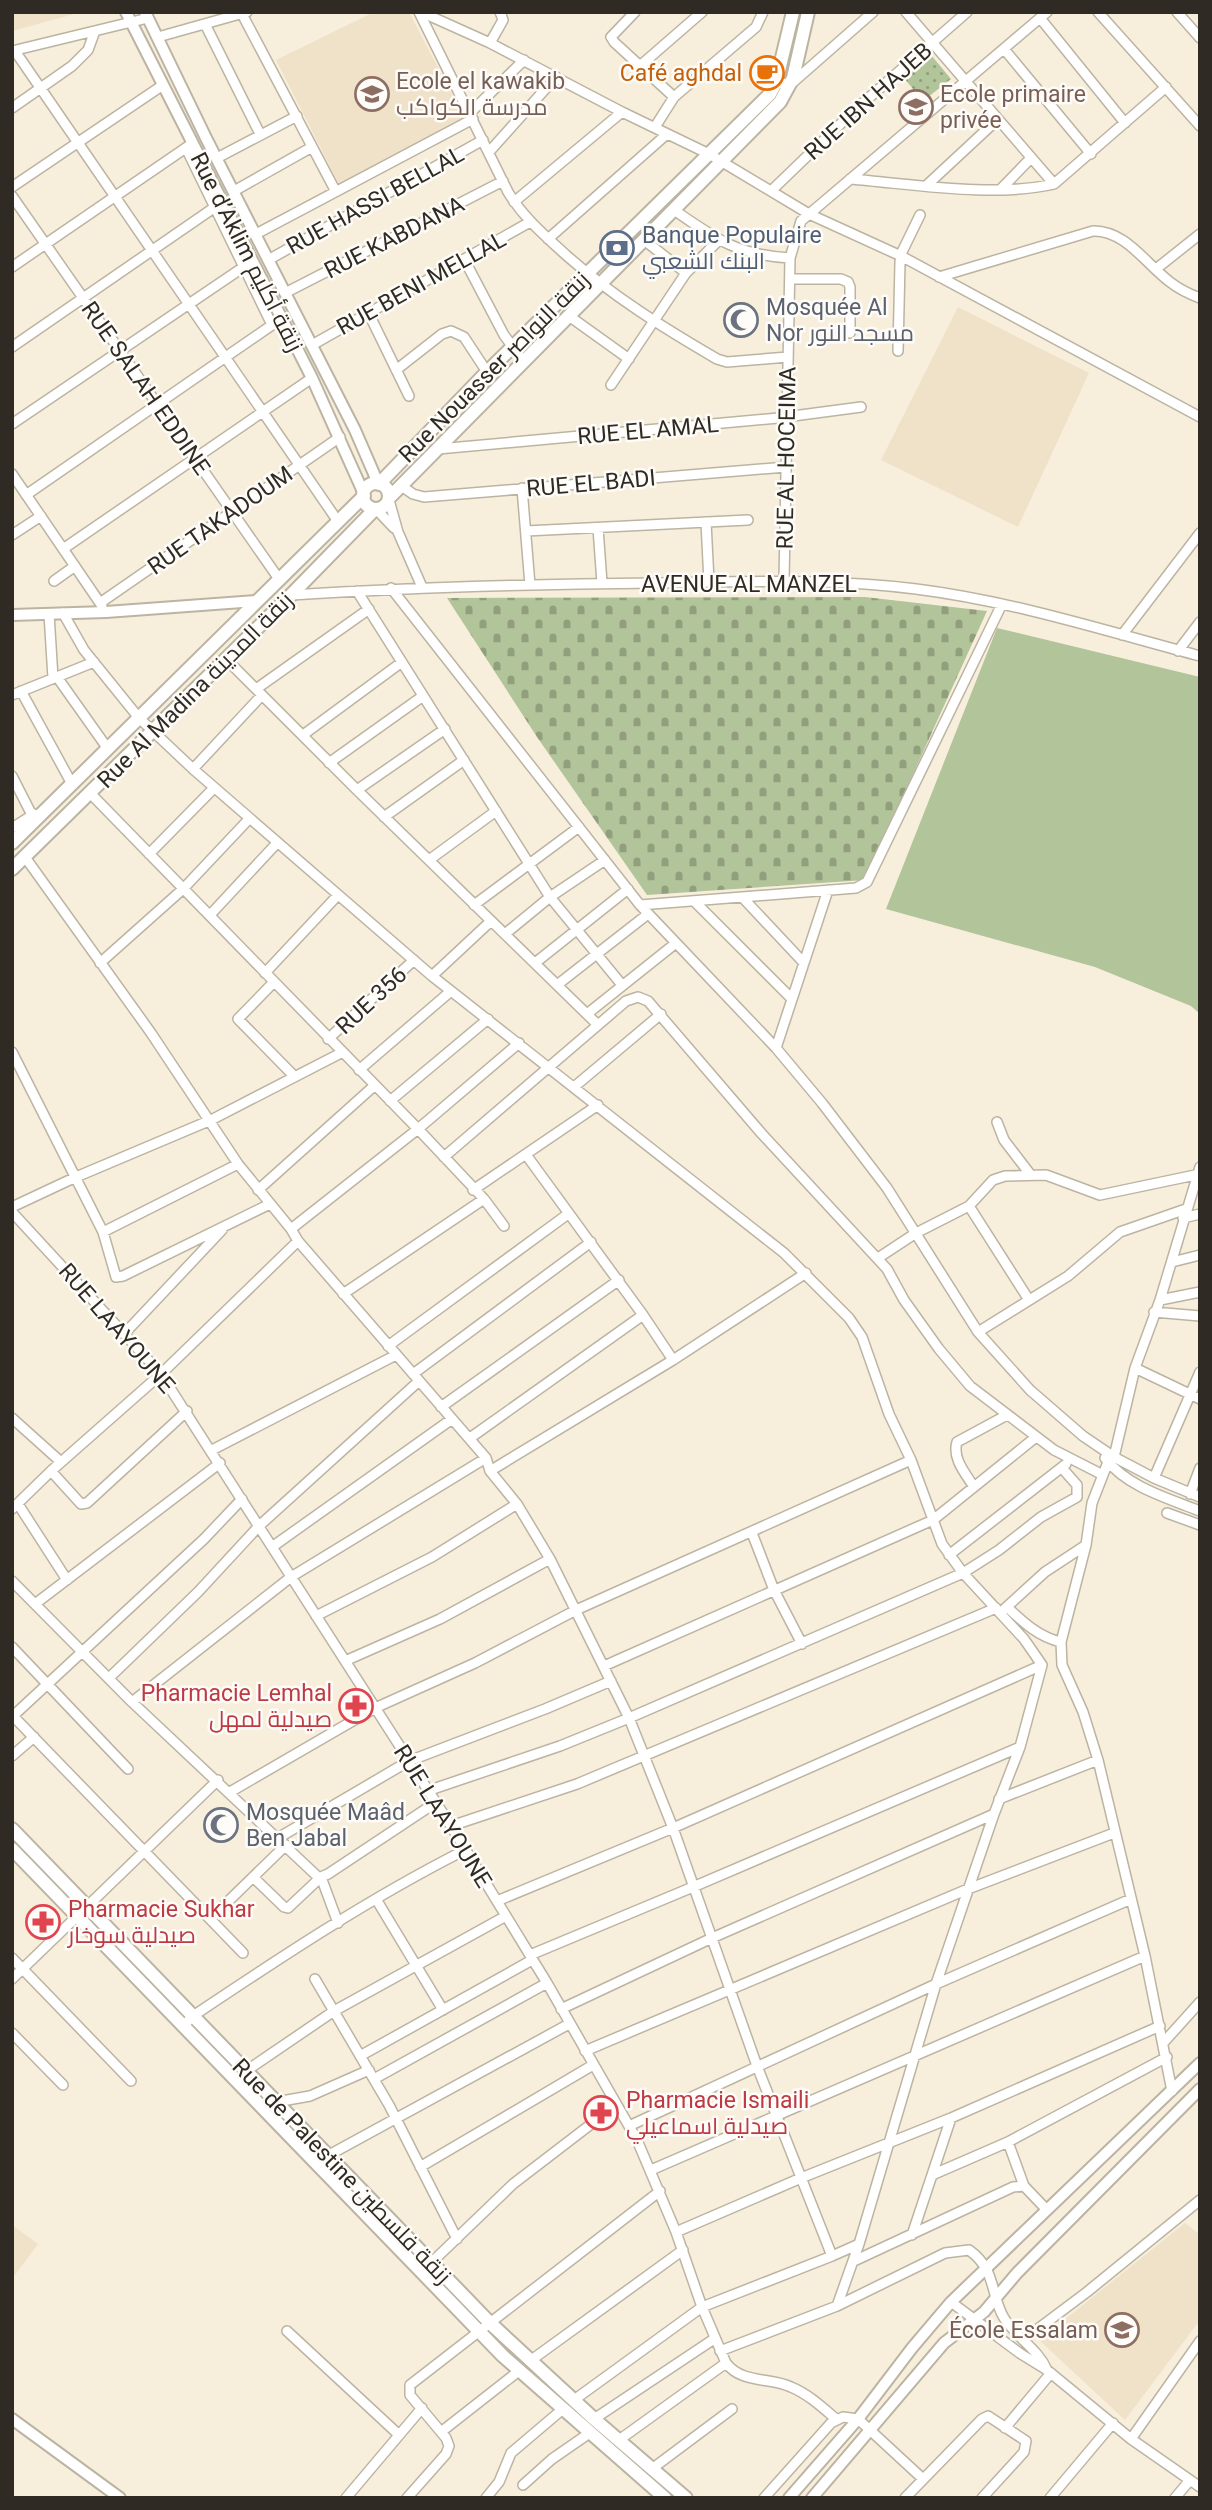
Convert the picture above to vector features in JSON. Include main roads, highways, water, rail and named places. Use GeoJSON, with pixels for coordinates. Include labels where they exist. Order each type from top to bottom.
{"type":"FeatureCollection","features":[{"type":"Feature","properties":{"kind":"main road","name":"Rue Nouasser زنقة النواصر"},"geometry":{"type":"LineString","coordinates":[[389,499],[674,210],[715,157],[770,94],[776,83],[793,12]]}},
{"type":"Feature","properties":{"kind":"main road","name":"Rue Nouasser زنقة النواصر"},"geometry":{"type":"LineString","coordinates":[[379,483],[587,274],[715,157],[780,102],[791,84],[808,12]]}},
{"type":"Feature","properties":{"kind":"main road"},"geometry":{"type":"LineString","coordinates":[[379,483],[388,490],[389,499],[385,505],[375,509],[366,503],[364,495],[370,485],[379,483]]}},
{"type":"Feature","properties":{"kind":"main road","name":"Rue Al Madina زنقة المدينة"},"geometry":{"type":"LineString","coordinates":[[12,843],[34,818],[54,802],[364,495]]}},
{"type":"Feature","properties":{"kind":"main road","name":"Rue Al Madina زنقة المدينة"},"geometry":{"type":"LineString","coordinates":[[12,869],[375,509]]}},
{"type":"Feature","properties":{"kind":"main road","name":"Rue de Palestine زنقة فلسطين"},"geometry":{"type":"LineString","coordinates":[[12,1829],[87,1907],[188,2021],[399,2249],[485,2327],[530,2361],[659,2496]]}},
{"type":"Feature","properties":{"kind":"main road","name":"Rue de Palestine زنقة فلسطين"},"geometry":{"type":"LineString","coordinates":[[12,1849],[78,1917],[188,2021],[246,2071],[329,2155],[431,2263],[520,2370],[569,2404]]}},
{"type":"Feature","properties":{"kind":"main road","name":"Rue de Palestine زنقة فلسطين"},"geometry":{"type":"LineString","coordinates":[[593,2426],[620,2440],[686,2498]]}},
{"type":"Feature","properties":{"kind":"place","name":"Café aghdal"},"geometry":{"type":"Point","coordinates":[767,73]}},
{"type":"Feature","properties":{"kind":"place","name":"Ecole el kawakib مدرسة الكواكب"},"geometry":{"type":"Point","coordinates":[372,94]}},
{"type":"Feature","properties":{"kind":"place","name":"Ecole primaire privée"},"geometry":{"type":"Point","coordinates":[916,107]}},
{"type":"Feature","properties":{"kind":"place","name":"Banque Populaire البنك الشعبي"},"geometry":{"type":"Point","coordinates":[617,248]}},
{"type":"Feature","properties":{"kind":"place","name":"Mosquée Al Nor مسجد النور"},"geometry":{"type":"Point","coordinates":[741,320]}},
{"type":"Feature","properties":{"kind":"place","name":"Pharmacie Lemhal صيدلية لمهل"},"geometry":{"type":"Point","coordinates":[356,1706]}},
{"type":"Feature","properties":{"kind":"place","name":"Mosquée Maâd Ben Jabal"},"geometry":{"type":"Point","coordinates":[221,1825]}},
{"type":"Feature","properties":{"kind":"place","name":"Pharmacie Sukhar صيدلية سوخار"},"geometry":{"type":"Point","coordinates":[43,1922]}},
{"type":"Feature","properties":{"kind":"place","name":"Pharmacie Ismaili صيدلية اسماعيلي"},"geometry":{"type":"Point","coordinates":[601,2113]}},
{"type":"Feature","properties":{"kind":"place","name":"École Essalam"},"geometry":{"type":"Point","coordinates":[1122,2330]}}]}
